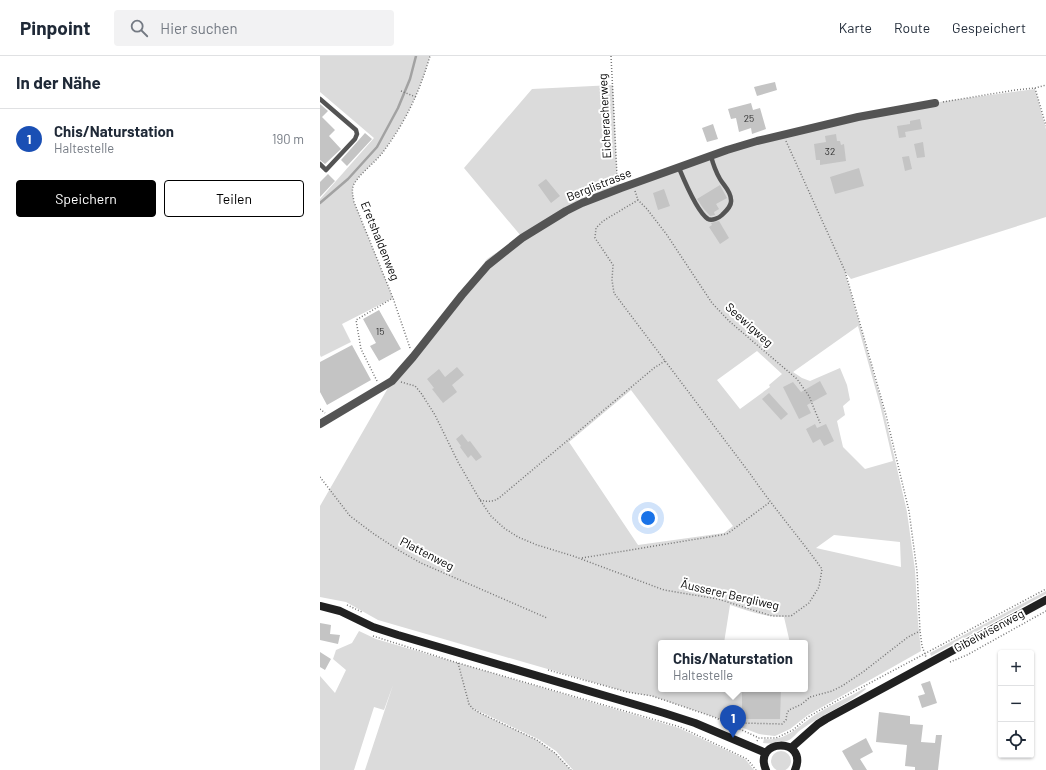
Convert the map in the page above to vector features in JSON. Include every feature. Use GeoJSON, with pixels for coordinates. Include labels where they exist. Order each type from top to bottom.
{"type":"FeatureCollection","features":[{"type":"Feature","properties":{"kind":"main road"},"geometry":{"type":"LineString","coordinates":[[791,748],[826,718],[1046,600]]}},
{"type":"Feature","properties":{"kind":"main road"},"geometry":{"type":"LineString","coordinates":[[320,606],[340,611],[373,627],[392,633],[695,722],[766,753]]}},
{"type":"Feature","properties":{"kind":"main road"},"geometry":{"type":"LineString","coordinates":[[766,770],[764,762],[766,753],[778,745],[782,745],[791,748],[796,756],[797,761],[795,770]]}},
{"type":"Feature","properties":{"kind":"street","name":"Berglistrasse"},"geometry":{"type":"LineString","coordinates":[[320,424],[392,381],[488,265],[522,238],[566,211],[582,203],[711,156],[784,134],[858,116],[935,104]]}},
{"type":"Feature","properties":{"kind":"lane"},"geometry":{"type":"LineString","coordinates":[[320,99],[356,130],[357,134],[355,139],[326,170],[320,164]]}},
{"type":"Feature","properties":{"kind":"lane"},"geometry":{"type":"LineString","coordinates":[[679,168],[690,193],[707,218],[710,220],[720,217],[728,209],[732,202],[730,193],[720,179],[711,156]]}},
{"type":"Feature","properties":{"kind":"path","name":"Eretshaldenweg"},"geometry":{"type":"LineString","coordinates":[[413,357],[393,298],[354,202],[352,190],[355,183],[382,153],[400,127],[416,98],[430,56]]}},
{"type":"Feature","properties":{"kind":"path","name":"Eicheracherweg"},"geometry":{"type":"LineString","coordinates":[[611,56],[617,175]]}},
{"type":"Feature","properties":{"kind":"path"},"geometry":{"type":"LineString","coordinates":[[935,104],[1046,85]]}},
{"type":"Feature","properties":{"kind":"path"},"geometry":{"type":"LineString","coordinates":[[1035,88],[1046,126]]}},
{"type":"Feature","properties":{"kind":"path"},"geometry":{"type":"LineString","coordinates":[[401,91],[416,98]]}},
{"type":"Feature","properties":{"kind":"path"},"geometry":{"type":"LineString","coordinates":[[784,134],[845,271],[886,415],[909,512],[917,571],[920,631],[925,654],[929,663]]}},
{"type":"Feature","properties":{"kind":"path","name":"Äusserer Bergliweg"},"geometry":{"type":"LineString","coordinates":[[392,381],[405,382],[415,386],[421,393],[435,415],[458,462],[480,500],[491,516],[504,528],[518,537],[537,545],[581,558],[664,590],[718,599],[772,616],[791,616],[809,603],[819,587],[822,569],[770,502],[614,293],[612,280],[613,265],[596,238],[596,228],[603,221],[638,200]]}},
{"type":"Feature","properties":{"kind":"path","name":"Seewigweg"},"geometry":{"type":"LineString","coordinates":[[638,200],[647,209],[666,235],[712,303],[729,321],[797,379],[809,396],[820,423]]}},
{"type":"Feature","properties":{"kind":"path"},"geometry":{"type":"LineString","coordinates":[[381,388],[361,349],[356,320],[393,298]]}},
{"type":"Feature","properties":{"kind":"path"},"geometry":{"type":"LineString","coordinates":[[480,500],[486,502],[499,498],[665,360]]}},
{"type":"Feature","properties":{"kind":"path","name":"Plattenweg"},"geometry":{"type":"LineString","coordinates":[[320,477],[350,516],[400,551],[421,563],[546,618]]}},
{"type":"Feature","properties":{"kind":"path"},"geometry":{"type":"LineString","coordinates":[[581,558],[727,534],[770,502]]}},
{"type":"Feature","properties":{"kind":"path"},"geometry":{"type":"LineString","coordinates":[[545,669],[627,692],[652,696],[720,719],[759,738],[776,738],[793,730],[808,717],[826,707],[1046,589]]}},
{"type":"Feature","properties":{"kind":"path"},"geometry":{"type":"LineString","coordinates":[[342,603],[365,613]]}},
{"type":"Feature","properties":{"kind":"path","name":"Gibelwisenweg"},"geometry":{"type":"LineString","coordinates":[[946,663],[966,655],[1046,611]]}},
{"type":"Feature","properties":{"kind":"path"},"geometry":{"type":"LineString","coordinates":[[720,719],[724,717],[741,723],[782,724],[786,720],[787,713],[790,710],[802,704],[810,697],[832,691],[842,686],[863,672],[908,636],[920,631]]}},
{"type":"Feature","properties":{"kind":"path"},"geometry":{"type":"LineString","coordinates":[[571,770],[555,753],[537,740],[472,708],[467,699],[458,663],[680,728],[748,759],[756,770]]}},
{"type":"Feature","properties":{"kind":"path"},"geometry":{"type":"LineString","coordinates":[[754,747],[759,738]]}},
{"type":"Feature","properties":{"kind":"shaded area"},"geometry":{"type":"Polygon","coordinates":[[[320,56],[430,56],[422,82],[405,118],[380,156],[354,184],[352,193],[354,202],[393,298],[342,324],[351,342],[321,357],[320,199],[374,138],[320,92],[320,56]]]}},
{"type":"Feature","properties":{"kind":"shaded area"},"geometry":{"type":"Polygon","coordinates":[[[613,85],[617,175],[620,186],[784,132],[932,103],[1035,89],[1046,129],[1046,217],[851,279],[845,272],[883,407],[907,512],[915,570],[921,651],[808,715],[790,729],[775,736],[759,734],[652,696],[627,692],[378,620],[346,602],[320,597],[320,506],[392,381],[487,259],[521,236],[464,168],[532,89],[613,85]],[[858,326],[793,372],[810,381],[840,368],[847,385],[850,400],[843,406],[845,415],[837,421],[843,447],[865,469],[893,461],[880,405],[858,326]],[[757,351],[717,380],[740,409],[770,387],[769,385],[782,374],[757,351]],[[631,390],[569,442],[638,545],[724,533],[733,526],[631,390]],[[834,535],[816,548],[901,567],[900,542],[834,535]]]}},
{"type":"Feature","properties":{"kind":"shaded area"},"geometry":{"type":"Polygon","coordinates":[[[1046,591],[1046,594],[931,656],[930,653],[1046,591]]]}},
{"type":"Feature","properties":{"kind":"shaded area"},"geometry":{"type":"Polygon","coordinates":[[[359,631],[376,639],[679,728],[745,759],[754,770],[573,770],[556,751],[538,739],[472,708],[537,740],[555,753],[571,770],[365,770],[393,685],[384,710],[374,707],[354,770],[320,770],[320,676],[335,693],[346,670],[333,659],[336,650],[352,643],[359,631]]]}},
{"type":"Feature","properties":{"kind":"shaded area"},"geometry":{"type":"Polygon","coordinates":[[[865,688],[866,689],[859,695],[800,730],[789,740],[779,743],[763,743],[764,739],[780,738],[786,735],[818,713],[865,688]]]}},
{"type":"Feature","properties":{"kind":"shaded area"},"geometry":{"type":"Polygon","coordinates":[[[781,751],[788,754],[791,761],[788,768],[781,771],[774,768],[771,761],[774,754],[781,751]]]}},
{"type":"Feature","properties":{"kind":"building"},"geometry":{"type":"Polygon","coordinates":[[[775,82],[777,90],[757,96],[754,87],[775,82]]]}},
{"type":"Feature","properties":{"kind":"building"},"geometry":{"type":"Polygon","coordinates":[[[751,103],[753,110],[760,108],[766,129],[752,134],[751,128],[739,132],[736,118],[731,119],[728,109],[751,103]]]}},
{"type":"Feature","properties":{"kind":"building"},"geometry":{"type":"Polygon","coordinates":[[[320,104],[328,111],[322,117],[335,130],[329,136],[341,149],[325,164],[320,160],[320,104]]]}},
{"type":"Feature","properties":{"kind":"building"},"geometry":{"type":"Polygon","coordinates":[[[920,119],[922,129],[905,132],[906,137],[899,138],[897,126],[910,124],[910,121],[920,119]]]}},
{"type":"Feature","properties":{"kind":"building"},"geometry":{"type":"Polygon","coordinates":[[[713,124],[718,139],[707,142],[702,128],[713,124]]]}},
{"type":"Feature","properties":{"kind":"building"},"geometry":{"type":"Polygon","coordinates":[[[365,133],[372,139],[347,166],[341,160],[365,133]]]}},
{"type":"Feature","properties":{"kind":"building"},"geometry":{"type":"Polygon","coordinates":[[[836,134],[837,141],[840,141],[841,145],[844,144],[846,161],[820,165],[820,160],[816,160],[814,144],[826,142],[825,136],[836,134]]]}},
{"type":"Feature","properties":{"kind":"building"},"geometry":{"type":"Polygon","coordinates":[[[923,142],[925,157],[917,158],[914,144],[923,142]]]}},
{"type":"Feature","properties":{"kind":"building"},"geometry":{"type":"Polygon","coordinates":[[[909,156],[912,169],[905,171],[902,157],[909,156]]]}},
{"type":"Feature","properties":{"kind":"building"},"geometry":{"type":"Polygon","coordinates":[[[859,168],[864,186],[835,194],[830,177],[859,168]]]}},
{"type":"Feature","properties":{"kind":"building"},"geometry":{"type":"Polygon","coordinates":[[[328,174],[335,181],[320,197],[320,182],[328,174]]]}},
{"type":"Feature","properties":{"kind":"building"},"geometry":{"type":"Polygon","coordinates":[[[546,179],[560,196],[551,203],[538,185],[546,179]]]}},
{"type":"Feature","properties":{"kind":"building"},"geometry":{"type":"Polygon","coordinates":[[[720,185],[727,198],[716,204],[719,209],[714,212],[715,215],[710,216],[697,199],[720,185]]]}},
{"type":"Feature","properties":{"kind":"building"},"geometry":{"type":"Polygon","coordinates":[[[664,189],[670,206],[658,210],[653,193],[664,189]]]}},
{"type":"Feature","properties":{"kind":"building"},"geometry":{"type":"Polygon","coordinates":[[[719,221],[729,238],[720,244],[709,227],[712,225],[711,223],[719,221]]]}},
{"type":"Feature","properties":{"kind":"building"},"geometry":{"type":"Polygon","coordinates":[[[379,310],[401,349],[379,361],[370,346],[376,343],[363,319],[379,310]]]}},
{"type":"Feature","properties":{"kind":"building"},"geometry":{"type":"Polygon","coordinates":[[[352,345],[371,380],[327,405],[320,392],[320,362],[352,345]]]}},
{"type":"Feature","properties":{"kind":"building"},"geometry":{"type":"Polygon","coordinates":[[[457,367],[464,375],[452,385],[457,392],[443,403],[432,389],[434,388],[427,379],[439,369],[445,377],[457,367]]]}},
{"type":"Feature","properties":{"kind":"building"},"geometry":{"type":"Polygon","coordinates":[[[820,381],[827,394],[807,405],[811,413],[799,419],[783,387],[793,382],[801,392],[820,381]]]}},
{"type":"Feature","properties":{"kind":"building"},"geometry":{"type":"Polygon","coordinates":[[[769,393],[788,414],[781,420],[762,399],[769,393]]]}},
{"type":"Feature","properties":{"kind":"building"},"geometry":{"type":"Polygon","coordinates":[[[815,424],[817,428],[826,424],[834,441],[824,446],[820,439],[813,443],[806,429],[815,424]]]}},
{"type":"Feature","properties":{"kind":"building"},"geometry":{"type":"Polygon","coordinates":[[[462,434],[468,442],[470,441],[482,457],[476,461],[471,455],[468,458],[456,439],[462,434]]]}},
{"type":"Feature","properties":{"kind":"building"},"geometry":{"type":"Polygon","coordinates":[[[320,623],[331,625],[330,634],[340,635],[338,644],[320,640],[320,623]]]}},
{"type":"Feature","properties":{"kind":"building"},"geometry":{"type":"Polygon","coordinates":[[[320,652],[331,659],[325,670],[320,667],[320,652]]]}},
{"type":"Feature","properties":{"kind":"building"},"geometry":{"type":"Polygon","coordinates":[[[930,681],[937,703],[922,708],[918,696],[925,694],[921,684],[930,681]]]}},
{"type":"Feature","properties":{"kind":"building"},"geometry":{"type":"Polygon","coordinates":[[[742,692],[781,692],[780,719],[742,719],[742,692]]]}},
{"type":"Feature","properties":{"kind":"building"},"geometry":{"type":"Polygon","coordinates":[[[879,712],[910,716],[910,724],[923,725],[921,742],[935,743],[936,735],[942,735],[938,770],[915,770],[915,767],[905,766],[907,745],[876,742],[879,712]]]}},
{"type":"Feature","properties":{"kind":"building"},"geometry":{"type":"Polygon","coordinates":[[[866,738],[873,752],[860,759],[867,770],[853,770],[842,751],[866,738]]]}},
{"type":"Feature","properties":{"kind":"waterway"},"geometry":{"type":"LineString","coordinates":[[320,203],[348,179],[377,147],[398,108],[410,79],[416,56]]}},
{"type":"Feature","properties":{"kind":"place","name":"Chis/Naturstation"},"geometry":{"type":"Point","coordinates":[733,738]}}]}
